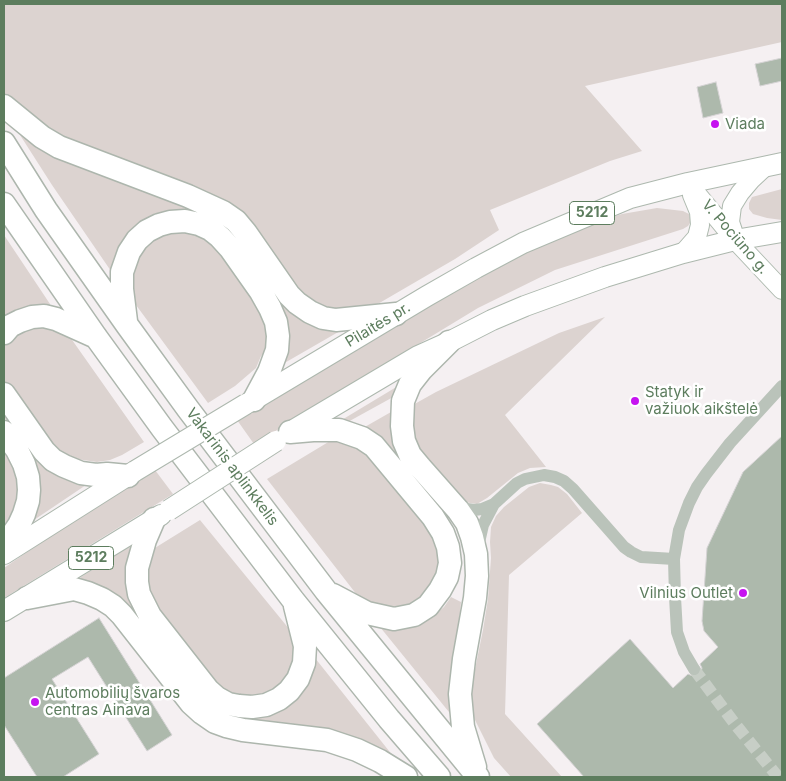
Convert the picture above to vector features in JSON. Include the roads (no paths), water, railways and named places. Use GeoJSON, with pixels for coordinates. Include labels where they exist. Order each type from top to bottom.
{"type":"FeatureCollection","features":[{"type":"Feature","properties":{"kind":"highway"},"geometry":{"type":"LineString","coordinates":[[4,106],[42,137],[59,147],[188,196],[224,212],[236,221],[246,233],[289,295],[310,312],[323,318],[336,320],[396,314]]}},
{"type":"Feature","properties":{"kind":"highway","name":"Vakarinis aplinkkelis"},"geometry":{"type":"LineString","coordinates":[[4,143],[46,210],[188,409],[326,591],[478,777]]}},
{"type":"Feature","properties":{"kind":"highway"},"geometry":{"type":"LineString","coordinates":[[4,204],[162,428],[293,600],[389,719],[439,777]]}},
{"type":"Feature","properties":{"kind":"highway"},"geometry":{"type":"LineString","coordinates":[[127,325],[122,289],[122,272],[129,252],[137,240],[147,231],[158,225],[170,222],[184,221],[210,229],[230,248],[261,292],[276,322],[277,350],[269,372],[250,402]]}},
{"type":"Feature","properties":{"kind":"highway"},"geometry":{"type":"LineString","coordinates":[[4,333],[10,326],[20,321],[44,316],[56,319],[96,337]]}},
{"type":"Feature","properties":{"kind":"highway"},"geometry":{"type":"LineString","coordinates":[[449,342],[410,384],[403,401],[402,426],[404,441],[410,455],[453,503],[467,523],[476,554],[475,598],[460,694],[463,727],[478,777]]}},
{"type":"Feature","properties":{"kind":"highway"},"geometry":{"type":"LineString","coordinates":[[4,394],[44,451],[53,460],[82,473],[96,475],[132,474]]}},
{"type":"Feature","properties":{"kind":"highway"},"geometry":{"type":"LineString","coordinates":[[283,437],[313,430],[339,430],[362,438],[374,446],[433,517],[443,533],[448,547],[450,563],[447,577],[428,606],[414,615],[394,618],[367,613],[326,591]]}},
{"type":"Feature","properties":{"kind":"highway"},"geometry":{"type":"LineString","coordinates":[[4,432],[17,450],[28,477],[28,501],[24,514],[4,547]]}},
{"type":"Feature","properties":{"kind":"highway"},"geometry":{"type":"LineString","coordinates":[[162,514],[144,540],[137,568],[139,594],[150,616],[208,690],[217,698],[228,704],[252,707],[266,705],[279,699],[289,691],[298,678],[304,663],[305,646],[293,600]]}},
{"type":"Feature","properties":{"kind":"highway"},"geometry":{"type":"LineString","coordinates":[[27,598],[74,589],[102,599],[113,606],[191,702],[215,722],[243,730],[327,740],[357,750],[406,777]]}},
{"type":"Feature","properties":{"kind":"main road","name":"Pilaitės pr."},"geometry":{"type":"LineString","coordinates":[[4,554],[396,314],[523,243],[630,198],[688,182],[774,165]]}},
{"type":"Feature","properties":{"kind":"main road"},"geometry":{"type":"LineString","coordinates":[[736,240],[730,222],[732,206],[751,180],[774,165]]}},
{"type":"Feature","properties":{"kind":"main road"},"geometry":{"type":"LineString","coordinates":[[683,253],[696,237],[700,225],[699,212],[688,182]]}},
{"type":"Feature","properties":{"kind":"main road","name":"V. Pociūno g."},"geometry":{"type":"LineString","coordinates":[[688,182],[736,240],[782,290]]}},
{"type":"Feature","properties":{"kind":"main road","name":"5212"},"geometry":{"type":"LineString","coordinates":[[27,598],[283,437],[394,370],[418,356],[492,320],[605,277],[683,253],[736,240],[782,232]]}},
{"type":"Feature","properties":{"kind":"main road"},"geometry":{"type":"LineString","coordinates":[[4,611],[27,598]]}},
{"type":"Feature","properties":{"kind":"street"},"geometry":{"type":"LineString","coordinates":[[694,669],[684,652],[677,632],[674,559],[679,530],[684,514],[697,487],[717,458],[782,386]]}},
{"type":"Feature","properties":{"kind":"street"},"geometry":{"type":"LineString","coordinates":[[453,503],[466,509],[482,509],[494,504],[525,479],[544,475],[555,477],[564,481],[573,489],[631,552],[641,557],[674,559]]}},
{"type":"Feature","properties":{"kind":"street"},"geometry":{"type":"LineString","coordinates":[[476,554],[483,526],[494,504]]}},
{"type":"Feature","properties":{"kind":"tunnel"},"geometry":{"type":"LineString","coordinates":[[694,669],[778,777]]}},
{"type":"Feature","properties":{"kind":"place","name":"Viada"},"geometry":{"type":"Point","coordinates":[715,124]}},
{"type":"Feature","properties":{"kind":"place","name":"Statyk ir važiuok aikštelė"},"geometry":{"type":"Point","coordinates":[635,401]}},
{"type":"Feature","properties":{"kind":"place","name":"Vilnius Outlet"},"geometry":{"type":"Point","coordinates":[743,593]}},
{"type":"Feature","properties":{"kind":"place","name":"Automobilių švaros centras Ainava"},"geometry":{"type":"Point","coordinates":[35,702]}}]}
